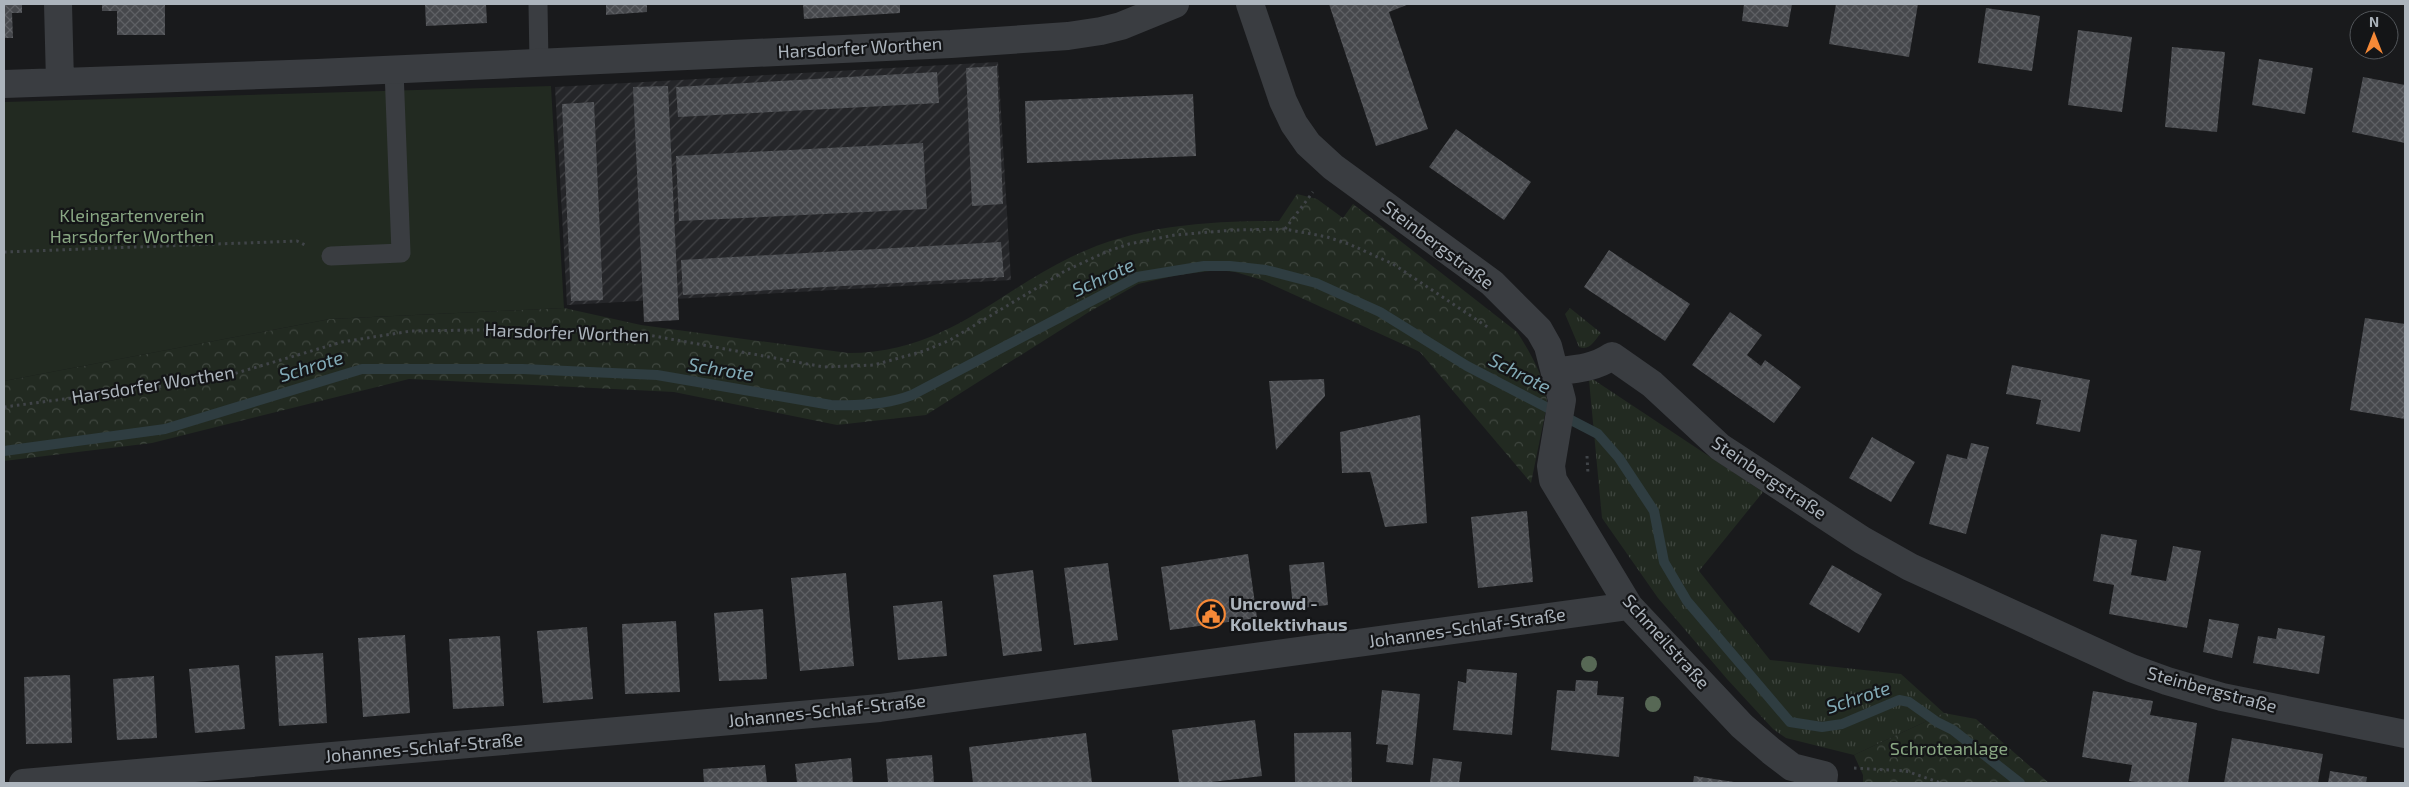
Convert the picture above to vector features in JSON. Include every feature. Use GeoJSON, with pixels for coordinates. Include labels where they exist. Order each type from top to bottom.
{"type":"FeatureCollection","features":[{"type":"Feature","properties":{"kind":"street"},"geometry":{"type":"LineString","coordinates":[[58,4],[60,82]]}},
{"type":"Feature","properties":{"kind":"street","name":"Harsdorfer Worthen"},"geometry":{"type":"LineString","coordinates":[[4,84],[394,70],[951,44],[1068,36],[1121,26],[1175,4]]}},
{"type":"Feature","properties":{"kind":"street","name":"Steinbergstraße"},"geometry":{"type":"LineString","coordinates":[[1250,4],[1288,112],[1308,144],[1333,167],[1492,283],[1539,330],[1548,346],[1556,371],[1589,367],[1602,363],[1612,356],[1652,384],[1720,447],[1862,540],[1910,567],[2131,668],[2222,696],[2405,734]]}},
{"type":"Feature","properties":{"kind":"street","name":"Schmeilstraße"},"geometry":{"type":"LineString","coordinates":[[1556,371],[1562,400],[1551,466],[1556,486],[1629,606],[1742,726],[1792,767],[1824,775],[1823,783]]}},
{"type":"Feature","properties":{"kind":"street","name":"Johannes-Schlaf-Straße"},"geometry":{"type":"LineString","coordinates":[[23,783],[880,708],[1629,606]]}},
{"type":"Feature","properties":{"kind":"lane"},"geometry":{"type":"LineString","coordinates":[[538,4],[539,63]]}},
{"type":"Feature","properties":{"kind":"lane"},"geometry":{"type":"LineString","coordinates":[[331,256],[401,253],[394,70]]}},
{"type":"Feature","properties":{"kind":"path"},"geometry":{"type":"LineString","coordinates":[[1285,230],[1333,167]]}},
{"type":"Feature","properties":{"kind":"path","name":"Harsdorfer Worthen"},"geometry":{"type":"LineString","coordinates":[[4,407],[216,379],[342,342],[411,331],[540,329],[643,334],[824,367],[874,365],[916,353],[950,340],[1072,267],[1129,244],[1175,235],[1234,230],[1285,230],[1327,237],[1370,253],[1392,264],[1495,332]]}},
{"type":"Feature","properties":{"kind":"path"},"geometry":{"type":"LineString","coordinates":[[4,252],[296,241],[331,256]]}},
{"type":"Feature","properties":{"kind":"path"},"geometry":{"type":"LineString","coordinates":[[1851,768],[1906,770],[1941,783]]}},
{"type":"Feature","properties":{"kind":"shaded area"},"geometry":{"type":"Polygon","coordinates":[[[998,62],[1011,280],[567,305],[555,87],[998,62]]]}},
{"type":"Feature","properties":{"kind":"green space","name":"Kleingartenverein Harsdorfer Worthen"},"geometry":{"type":"Polygon","coordinates":[[[551,86],[564,308],[330,319],[4,381],[4,102],[551,86]]]}},
{"type":"Feature","properties":{"kind":"green space"},"geometry":{"type":"Polygon","coordinates":[[[1297,194],[1317,199],[1343,218],[1353,204],[1517,332],[1537,367],[1544,387],[1547,405],[1531,483],[1420,352],[1262,280],[1235,272],[1218,270],[1178,275],[1138,284],[1089,312],[926,415],[837,425],[674,392],[409,379],[152,443],[4,461],[4,381],[330,319],[564,308],[641,325],[848,353],[882,350],[912,343],[940,333],[1043,272],[1096,246],[1121,238],[1173,227],[1225,222],[1279,221],[1297,194]]]}},
{"type":"Feature","properties":{"kind":"green space"},"geometry":{"type":"Polygon","coordinates":[[[1570,308],[1601,333],[1586,348],[1579,347],[1565,314],[1570,308]]]}},
{"type":"Feature","properties":{"kind":"green space"},"geometry":{"type":"Polygon","coordinates":[[[1589,380],[1594,380],[1763,492],[1699,571],[1770,660],[1901,674],[1944,713],[1854,755],[1786,738],[1773,729],[1727,679],[1658,598],[1602,518],[1589,380]]]}},
{"type":"Feature","properties":{"kind":"green space","name":"Schroteanlage"},"geometry":{"type":"Polygon","coordinates":[[[1944,713],[1976,719],[2049,783],[1863,783],[1863,775],[1854,755],[1944,713]]]}},
{"type":"Feature","properties":{"kind":"building"},"geometry":{"type":"Polygon","coordinates":[[[4,4],[22,4],[22,13],[12,13],[13,38],[4,38],[4,4]]]}},
{"type":"Feature","properties":{"kind":"building"},"geometry":{"type":"Polygon","coordinates":[[[102,4],[165,4],[165,35],[117,35],[117,11],[102,11],[102,4]]]}},
{"type":"Feature","properties":{"kind":"building"},"geometry":{"type":"Polygon","coordinates":[[[425,4],[486,4],[487,23],[426,26],[425,4]]]}},
{"type":"Feature","properties":{"kind":"building"},"geometry":{"type":"Polygon","coordinates":[[[606,4],[647,4],[647,12],[606,15],[606,4]]]}},
{"type":"Feature","properties":{"kind":"building"},"geometry":{"type":"Polygon","coordinates":[[[803,4],[900,4],[900,13],[804,19],[803,4]]]}},
{"type":"Feature","properties":{"kind":"building"},"geometry":{"type":"Polygon","coordinates":[[[1329,4],[1409,4],[1389,12],[1428,129],[1376,146],[1329,4]]]}},
{"type":"Feature","properties":{"kind":"building"},"geometry":{"type":"Polygon","coordinates":[[[1744,4],[1792,4],[1788,27],[1742,21],[1744,4]]]}},
{"type":"Feature","properties":{"kind":"building"},"geometry":{"type":"Polygon","coordinates":[[[1836,4],[1918,4],[1909,57],[1829,44],[1836,4]]]}},
{"type":"Feature","properties":{"kind":"building"},"geometry":{"type":"Polygon","coordinates":[[[1986,8],[2040,16],[2032,71],[1978,63],[1986,8]]]}},
{"type":"Feature","properties":{"kind":"building"},"geometry":{"type":"Polygon","coordinates":[[[2078,30],[2132,37],[2122,112],[2068,105],[2078,30]]]}},
{"type":"Feature","properties":{"kind":"building"},"geometry":{"type":"Polygon","coordinates":[[[2172,47],[2225,52],[2217,132],[2165,127],[2172,47]]]}},
{"type":"Feature","properties":{"kind":"building"},"geometry":{"type":"Polygon","coordinates":[[[2259,59],[2313,68],[2305,114],[2252,105],[2259,59]]]}},
{"type":"Feature","properties":{"kind":"building"},"geometry":{"type":"Polygon","coordinates":[[[997,66],[1003,204],[972,206],[966,68],[997,66]]]}},
{"type":"Feature","properties":{"kind":"building"},"geometry":{"type":"Polygon","coordinates":[[[937,72],[939,103],[678,117],[676,87],[937,72]]]}},
{"type":"Feature","properties":{"kind":"building"},"geometry":{"type":"Polygon","coordinates":[[[2363,77],[2405,85],[2405,143],[2352,132],[2363,77]]]}},
{"type":"Feature","properties":{"kind":"building"},"geometry":{"type":"Polygon","coordinates":[[[668,86],[679,320],[644,322],[633,87],[668,86]]]}},
{"type":"Feature","properties":{"kind":"building"},"geometry":{"type":"Polygon","coordinates":[[[1193,94],[1196,156],[1027,163],[1025,101],[1193,94]]]}},
{"type":"Feature","properties":{"kind":"building"},"geometry":{"type":"Polygon","coordinates":[[[594,102],[603,300],[571,301],[562,104],[594,102]]]}},
{"type":"Feature","properties":{"kind":"building"},"geometry":{"type":"Polygon","coordinates":[[[1456,129],[1531,182],[1504,220],[1429,167],[1456,129]]]}},
{"type":"Feature","properties":{"kind":"building"},"geometry":{"type":"Polygon","coordinates":[[[923,143],[927,209],[679,221],[676,156],[923,143]]]}},
{"type":"Feature","properties":{"kind":"building"},"geometry":{"type":"Polygon","coordinates":[[[1001,242],[1004,277],[683,295],[681,260],[1001,242]]]}},
{"type":"Feature","properties":{"kind":"building"},"geometry":{"type":"Polygon","coordinates":[[[1609,250],[1690,304],[1665,341],[1584,287],[1609,250]]]}},
{"type":"Feature","properties":{"kind":"building"},"geometry":{"type":"Polygon","coordinates":[[[1730,312],[1762,335],[1747,355],[1761,366],[1765,360],[1801,387],[1774,423],[1692,365],[1730,312]]]}},
{"type":"Feature","properties":{"kind":"building"},"geometry":{"type":"Polygon","coordinates":[[[2365,318],[2405,324],[2405,419],[2350,410],[2365,318]]]}},
{"type":"Feature","properties":{"kind":"building"},"geometry":{"type":"Polygon","coordinates":[[[2012,365],[2090,380],[2080,432],[2036,424],[2041,400],[2006,394],[2012,365]]]}},
{"type":"Feature","properties":{"kind":"building"},"geometry":{"type":"Polygon","coordinates":[[[1324,379],[1325,396],[1276,450],[1269,381],[1324,379]]]}},
{"type":"Feature","properties":{"kind":"building"},"geometry":{"type":"Polygon","coordinates":[[[1420,415],[1427,523],[1385,527],[1370,472],[1342,473],[1340,432],[1420,415]]]}},
{"type":"Feature","properties":{"kind":"building"},"geometry":{"type":"Polygon","coordinates":[[[1872,437],[1915,462],[1891,502],[1849,478],[1872,437]]]}},
{"type":"Feature","properties":{"kind":"building"},"geometry":{"type":"Polygon","coordinates":[[[1971,443],[1989,447],[1966,534],[1929,524],[1947,454],[1967,459],[1971,443]]]}},
{"type":"Feature","properties":{"kind":"building"},"geometry":{"type":"Polygon","coordinates":[[[1527,511],[1533,582],[1478,588],[1471,517],[1527,511]]]}},
{"type":"Feature","properties":{"kind":"building"},"geometry":{"type":"Polygon","coordinates":[[[2101,534],[2137,540],[2131,575],[2166,581],[2173,546],[2201,551],[2187,628],[2109,614],[2114,585],[2093,581],[2101,534]]]}},
{"type":"Feature","properties":{"kind":"building"},"geometry":{"type":"Polygon","coordinates":[[[1248,554],[1257,618],[1170,630],[1161,567],[1248,554]]]}},
{"type":"Feature","properties":{"kind":"building"},"geometry":{"type":"Polygon","coordinates":[[[1324,562],[1328,605],[1293,609],[1289,565],[1324,562]]]}},
{"type":"Feature","properties":{"kind":"building"},"geometry":{"type":"Polygon","coordinates":[[[1108,563],[1118,640],[1074,645],[1064,568],[1108,563]]]}},
{"type":"Feature","properties":{"kind":"building"},"geometry":{"type":"Polygon","coordinates":[[[1832,565],[1882,594],[1859,633],[1809,604],[1832,565]]]}},
{"type":"Feature","properties":{"kind":"building"},"geometry":{"type":"Polygon","coordinates":[[[1033,570],[1042,651],[1003,656],[993,575],[1033,570]]]}},
{"type":"Feature","properties":{"kind":"building"},"geometry":{"type":"Polygon","coordinates":[[[846,573],[854,666],[800,671],[791,578],[846,573]]]}},
{"type":"Feature","properties":{"kind":"building"},"geometry":{"type":"Polygon","coordinates":[[[942,601],[947,656],[898,660],[893,606],[942,601]]]}},
{"type":"Feature","properties":{"kind":"building"},"geometry":{"type":"Polygon","coordinates":[[[763,609],[767,679],[719,681],[714,613],[763,609]]]}},
{"type":"Feature","properties":{"kind":"building"},"geometry":{"type":"Polygon","coordinates":[[[2209,619],[2239,624],[2232,658],[2203,652],[2209,619]]]}},
{"type":"Feature","properties":{"kind":"building"},"geometry":{"type":"Polygon","coordinates":[[[676,621],[680,692],[625,694],[622,624],[676,621]]]}},
{"type":"Feature","properties":{"kind":"building"},"geometry":{"type":"Polygon","coordinates":[[[587,627],[593,699],[543,703],[537,631],[587,627]]]}},
{"type":"Feature","properties":{"kind":"building"},"geometry":{"type":"Polygon","coordinates":[[[2278,628],[2325,636],[2319,674],[2253,663],[2258,636],[2276,639],[2278,628]]]}},
{"type":"Feature","properties":{"kind":"building"},"geometry":{"type":"Polygon","coordinates":[[[405,635],[410,713],[363,717],[358,638],[405,635]]]}},
{"type":"Feature","properties":{"kind":"building"},"geometry":{"type":"Polygon","coordinates":[[[500,636],[504,706],[453,709],[449,639],[500,636]]]}},
{"type":"Feature","properties":{"kind":"building"},"geometry":{"type":"Polygon","coordinates":[[[323,653],[327,723],[279,726],[275,656],[323,653]]]}},
{"type":"Feature","properties":{"kind":"building"},"geometry":{"type":"Polygon","coordinates":[[[239,665],[245,729],[195,733],[189,669],[239,665]]]}},
{"type":"Feature","properties":{"kind":"building"},"geometry":{"type":"Polygon","coordinates":[[[1467,669],[1517,673],[1512,735],[1453,730],[1458,681],[1466,683],[1467,669]]]}},
{"type":"Feature","properties":{"kind":"building"},"geometry":{"type":"Polygon","coordinates":[[[70,675],[72,743],[26,744],[24,677],[70,675]]]}},
{"type":"Feature","properties":{"kind":"building"},"geometry":{"type":"Polygon","coordinates":[[[154,676],[157,738],[117,740],[113,679],[154,676]]]}},
{"type":"Feature","properties":{"kind":"building"},"geometry":{"type":"Polygon","coordinates":[[[1576,680],[1598,681],[1597,695],[1624,697],[1619,757],[1551,750],[1557,690],[1575,691],[1576,680]]]}},
{"type":"Feature","properties":{"kind":"building"},"geometry":{"type":"Polygon","coordinates":[[[1382,690],[1420,694],[1413,765],[1386,762],[1388,745],[1376,744],[1382,690]]]}},
{"type":"Feature","properties":{"kind":"building"},"geometry":{"type":"Polygon","coordinates":[[[2093,691],[2153,701],[2150,715],[2197,723],[2188,783],[2142,783],[2129,781],[2132,765],[2082,757],[2093,691]]]}},
{"type":"Feature","properties":{"kind":"building"},"geometry":{"type":"Polygon","coordinates":[[[1255,720],[1262,776],[1203,783],[1179,783],[1172,730],[1255,720]]]}},
{"type":"Feature","properties":{"kind":"building"},"geometry":{"type":"Polygon","coordinates":[[[1351,732],[1352,783],[1295,783],[1294,733],[1351,732]]]}},
{"type":"Feature","properties":{"kind":"building"},"geometry":{"type":"Polygon","coordinates":[[[1086,733],[1092,783],[973,783],[969,747],[1086,733]]]}},
{"type":"Feature","properties":{"kind":"building"},"geometry":{"type":"Polygon","coordinates":[[[2232,738],[2323,754],[2318,783],[2224,783],[2232,738]]]}},
{"type":"Feature","properties":{"kind":"building"},"geometry":{"type":"Polygon","coordinates":[[[932,755],[934,783],[888,783],[886,759],[932,755]]]}},
{"type":"Feature","properties":{"kind":"building"},"geometry":{"type":"Polygon","coordinates":[[[851,758],[853,783],[797,783],[795,764],[851,758]]]}},
{"type":"Feature","properties":{"kind":"building"},"geometry":{"type":"Polygon","coordinates":[[[1433,758],[1462,762],[1459,783],[1430,783],[1433,758]]]}},
{"type":"Feature","properties":{"kind":"building"},"geometry":{"type":"Polygon","coordinates":[[[765,765],[767,783],[704,783],[703,769],[765,765]]]}},
{"type":"Feature","properties":{"kind":"building"},"geometry":{"type":"Polygon","coordinates":[[[2330,771],[2367,777],[2366,783],[2328,783],[2330,771]]]}},
{"type":"Feature","properties":{"kind":"building"},"geometry":{"type":"Polygon","coordinates":[[[1694,776],[1734,782],[1734,783],[1693,783],[1694,776]]]}},
{"type":"Feature","properties":{"kind":"waterway","name":"Schrote"},"geometry":{"type":"LineString","coordinates":[[4,451],[165,429],[362,369],[523,369],[657,375],[831,405],[882,403],[912,395],[1137,277],[1204,266],[1230,266],[1266,270],[1316,283],[1380,312],[1467,366],[1598,434],[1619,458],[1654,511],[1664,562],[1687,601],[1790,722],[1822,727],[1842,724],[1899,700],[1909,702],[1937,722],[1953,730],[2020,783]]}},
{"type":"Feature","properties":{"kind":"place","name":"Uncrowd - Kollektivhaus"},"geometry":{"type":"Point","coordinates":[1211,614]}}]}
